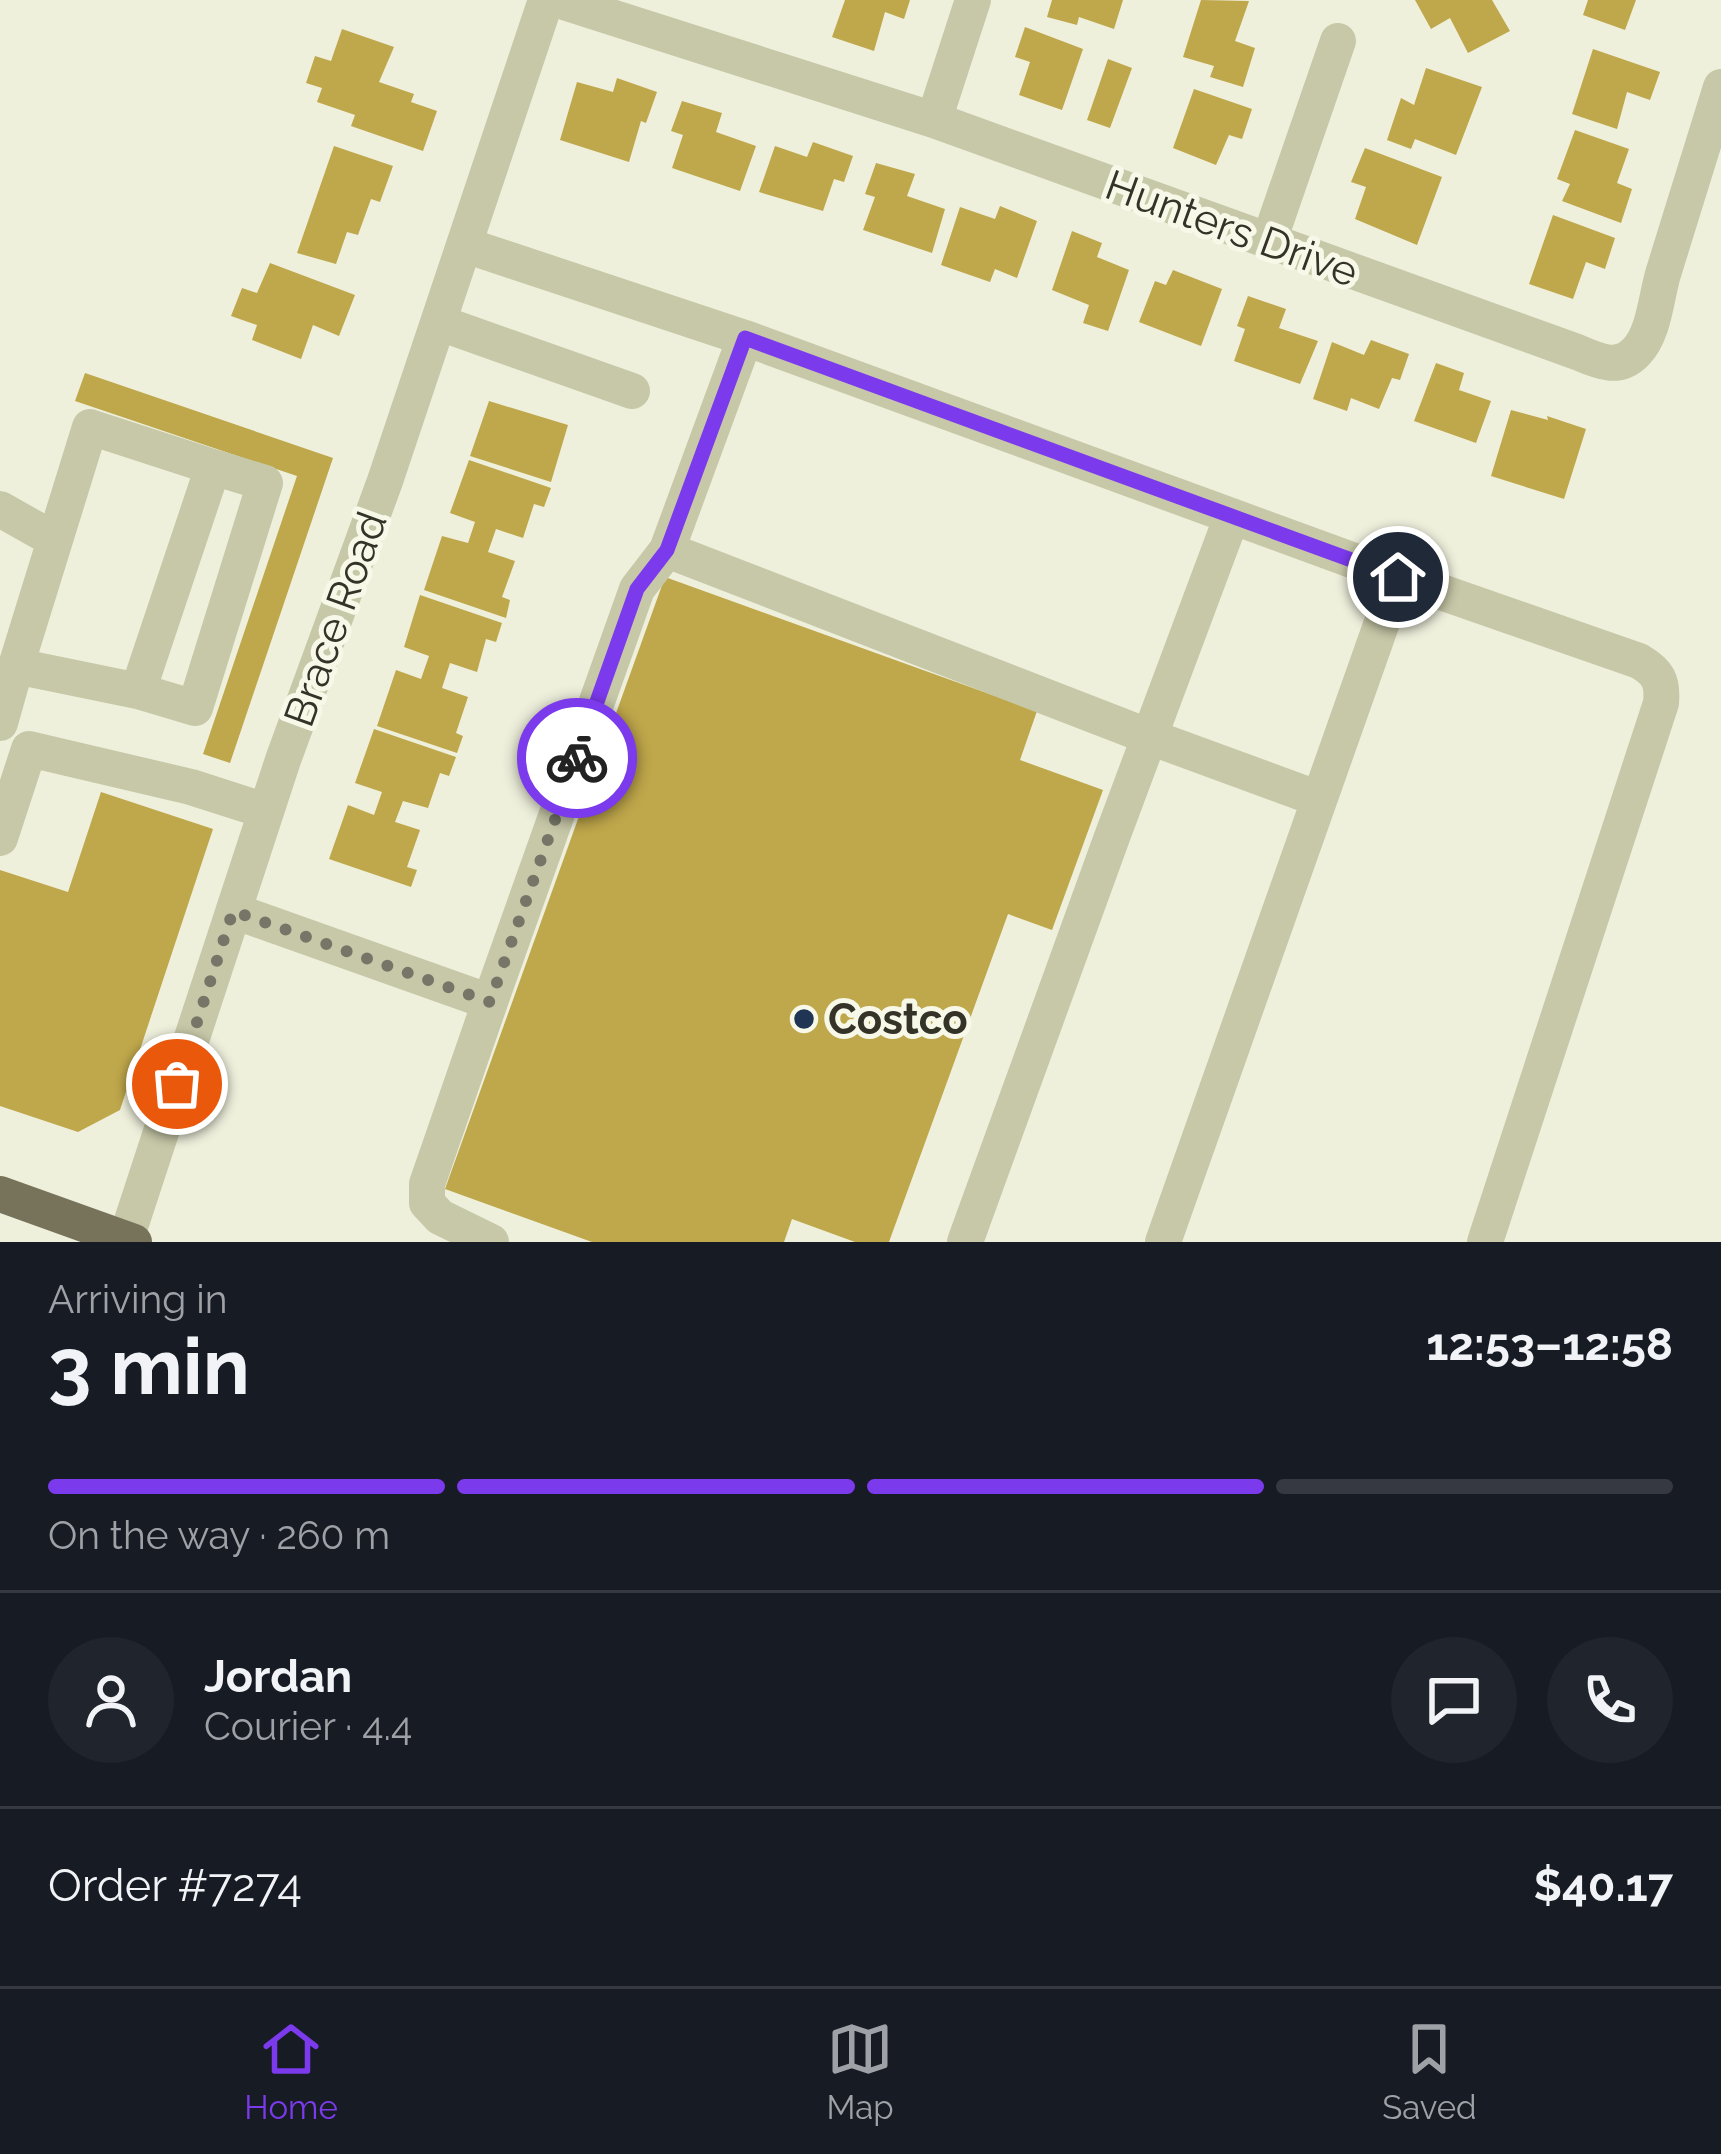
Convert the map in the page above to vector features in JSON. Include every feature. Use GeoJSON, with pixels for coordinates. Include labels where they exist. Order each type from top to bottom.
{"type":"FeatureCollection","features":[{"type":"Feature","properties":{"kind":"main road"},"geometry":{"type":"LineString","coordinates":[[0,1194],[128,1241]]}},
{"type":"Feature","properties":{"kind":"street","name":"Brace Road"},"geometry":{"type":"LineString","coordinates":[[128,1241],[266,812],[440,323],[546,0]]}},
{"type":"Feature","properties":{"kind":"street","name":"Hunters Drive"},"geometry":{"type":"LineString","coordinates":[[558,0],[934,120],[1601,363],[1622,362],[1640,350],[1721,87]]}},
{"type":"Feature","properties":{"kind":"street"},"geometry":{"type":"LineString","coordinates":[[934,120],[973,0]]}},
{"type":"Feature","properties":{"kind":"street"},"geometry":{"type":"LineString","coordinates":[[1269,241],[1338,41]]}},
{"type":"Feature","properties":{"kind":"street"},"geometry":{"type":"LineString","coordinates":[[465,245],[745,338],[1639,661],[1653,670],[1663,684],[1661,703],[1485,1242]]}},
{"type":"Feature","properties":{"kind":"street"},"geometry":{"type":"LineString","coordinates":[[440,323],[632,391]]}},
{"type":"Feature","properties":{"kind":"street"},"geometry":{"type":"LineString","coordinates":[[491,1242],[440,1217],[427,1203],[427,1184],[637,589],[667,550],[745,338]]}},
{"type":"Feature","properties":{"kind":"street"},"geometry":{"type":"LineString","coordinates":[[0,723],[16,666],[90,427],[265,483],[195,708],[16,666]]}},
{"type":"Feature","properties":{"kind":"street"},"geometry":{"type":"LineString","coordinates":[[138,691],[213,467]]}},
{"type":"Feature","properties":{"kind":"street"},"geometry":{"type":"LineString","coordinates":[[0,508],[56,540]]}},
{"type":"Feature","properties":{"kind":"street"},"geometry":{"type":"LineString","coordinates":[[965,1242],[1232,517]]}},
{"type":"Feature","properties":{"kind":"street"},"geometry":{"type":"LineString","coordinates":[[667,550],[1319,799]]}},
{"type":"Feature","properties":{"kind":"street"},"geometry":{"type":"LineString","coordinates":[[1166,1241],[1398,577]]}},
{"type":"Feature","properties":{"kind":"street"},"geometry":{"type":"LineString","coordinates":[[0,838],[14,745],[191,787],[266,812]]}},
{"type":"Feature","properties":{"kind":"street"},"geometry":{"type":"LineString","coordinates":[[233,911],[490,1002]]}},
{"type":"Feature","properties":{"kind":"building"},"geometry":{"type":"Polygon","coordinates":[[[845,0],[910,0],[904,19],[885,12],[874,51],[832,37],[845,0]]]}},
{"type":"Feature","properties":{"kind":"building"},"geometry":{"type":"Polygon","coordinates":[[[1052,0],[1123,0],[1114,29],[1079,17],[1077,25],[1047,17],[1052,0]]]}},
{"type":"Feature","properties":{"kind":"building"},"geometry":{"type":"Polygon","coordinates":[[[1201,0],[1249,1],[1235,41],[1255,48],[1243,87],[1210,77],[1214,66],[1183,57],[1201,0]]]}},
{"type":"Feature","properties":{"kind":"building"},"geometry":{"type":"Polygon","coordinates":[[[1415,0],[1492,0],[1510,31],[1468,53],[1450,18],[1431,29],[1415,0]]]}},
{"type":"Feature","properties":{"kind":"building"},"geometry":{"type":"Polygon","coordinates":[[[1588,0],[1636,0],[1625,30],[1583,15],[1588,0]]]}},
{"type":"Feature","properties":{"kind":"building"},"geometry":{"type":"Polygon","coordinates":[[[1025,27],[1083,49],[1062,110],[1019,95],[1030,62],[1015,57],[1025,27]]]}},
{"type":"Feature","properties":{"kind":"building"},"geometry":{"type":"Polygon","coordinates":[[[342,29],[394,47],[379,82],[414,94],[411,102],[437,111],[423,151],[351,126],[355,115],[317,102],[322,88],[306,83],[315,56],[331,61],[342,29]]]}},
{"type":"Feature","properties":{"kind":"building"},"geometry":{"type":"Polygon","coordinates":[[[1593,49],[1660,72],[1650,100],[1627,92],[1617,129],[1572,114],[1593,49]]]}},
{"type":"Feature","properties":{"kind":"building"},"geometry":{"type":"Polygon","coordinates":[[[1108,59],[1132,68],[1110,128],[1087,120],[1108,59]]]}},
{"type":"Feature","properties":{"kind":"building"},"geometry":{"type":"Polygon","coordinates":[[[1426,68],[1482,87],[1456,155],[1415,139],[1411,149],[1387,140],[1401,98],[1414,105],[1426,68]]]}},
{"type":"Feature","properties":{"kind":"building"},"geometry":{"type":"Polygon","coordinates":[[[617,78],[657,92],[646,123],[641,121],[629,162],[560,140],[577,82],[613,92],[617,78]]]}},
{"type":"Feature","properties":{"kind":"building"},"geometry":{"type":"Polygon","coordinates":[[[1194,89],[1252,109],[1242,139],[1229,135],[1216,165],[1173,148],[1194,89]]]}},
{"type":"Feature","properties":{"kind":"building"},"geometry":{"type":"Polygon","coordinates":[[[682,101],[722,113],[716,132],[756,146],[740,191],[672,168],[683,135],[671,131],[682,101]]]}},
{"type":"Feature","properties":{"kind":"building"},"geometry":{"type":"Polygon","coordinates":[[[1575,130],[1629,149],[1617,183],[1632,189],[1621,223],[1562,201],[1570,184],[1557,179],[1575,130]]]}},
{"type":"Feature","properties":{"kind":"building"},"geometry":{"type":"Polygon","coordinates":[[[813,142],[853,156],[844,182],[834,179],[823,211],[759,192],[775,146],[807,157],[813,142]]]}},
{"type":"Feature","properties":{"kind":"building"},"geometry":{"type":"Polygon","coordinates":[[[334,146],[393,166],[380,202],[371,199],[358,235],[347,232],[336,264],[297,253],[334,146]]]}},
{"type":"Feature","properties":{"kind":"building"},"geometry":{"type":"Polygon","coordinates":[[[1365,148],[1442,177],[1417,245],[1355,219],[1366,187],[1351,182],[1365,148]]]}},
{"type":"Feature","properties":{"kind":"building"},"geometry":{"type":"Polygon","coordinates":[[[876,163],[915,174],[907,196],[945,209],[932,253],[863,230],[875,197],[865,194],[876,163]]]}},
{"type":"Feature","properties":{"kind":"building"},"geometry":{"type":"Polygon","coordinates":[[[1000,206],[1037,221],[1017,278],[995,269],[990,282],[941,265],[960,207],[995,219],[1000,206]]]}},
{"type":"Feature","properties":{"kind":"building"},"geometry":{"type":"Polygon","coordinates":[[[1553,215],[1615,238],[1605,269],[1586,262],[1573,299],[1529,284],[1553,215]]]}},
{"type":"Feature","properties":{"kind":"building"},"geometry":{"type":"Polygon","coordinates":[[[1072,231],[1102,243],[1097,257],[1129,270],[1108,331],[1083,323],[1089,305],[1052,290],[1072,231]]]}},
{"type":"Feature","properties":{"kind":"building"},"geometry":{"type":"Polygon","coordinates":[[[270,263],[355,295],[339,336],[313,325],[301,359],[252,340],[257,325],[231,316],[242,288],[257,293],[270,263]]]}},
{"type":"Feature","properties":{"kind":"building"},"geometry":{"type":"Polygon","coordinates":[[[1173,270],[1222,289],[1201,346],[1139,322],[1155,281],[1166,285],[1173,270]]]}},
{"type":"Feature","properties":{"kind":"building"},"geometry":{"type":"Polygon","coordinates":[[[1248,296],[1286,309],[1279,328],[1318,341],[1300,384],[1234,361],[1245,329],[1237,326],[1248,296]]]}},
{"type":"Feature","properties":{"kind":"building"},"geometry":{"type":"Polygon","coordinates":[[[1371,340],[1409,354],[1400,380],[1392,378],[1379,409],[1351,398],[1347,411],[1313,399],[1332,342],[1364,355],[1371,340]]]}},
{"type":"Feature","properties":{"kind":"building"},"geometry":{"type":"Polygon","coordinates":[[[1436,363],[1464,373],[1459,390],[1491,401],[1476,443],[1414,421],[1436,363]]]}},
{"type":"Feature","properties":{"kind":"building"},"geometry":{"type":"Polygon","coordinates":[[[85,373],[333,458],[230,763],[203,754],[297,476],[75,401],[85,373]]]}},
{"type":"Feature","properties":{"kind":"building"},"geometry":{"type":"Polygon","coordinates":[[[489,401],[568,425],[551,482],[470,456],[489,401]]]}},
{"type":"Feature","properties":{"kind":"building"},"geometry":{"type":"Polygon","coordinates":[[[1511,410],[1586,429],[1564,499],[1491,476],[1511,410]]]}},
{"type":"Feature","properties":{"kind":"building"},"geometry":{"type":"Polygon","coordinates":[[[469,460],[551,488],[544,507],[534,504],[523,538],[496,529],[488,552],[515,561],[502,597],[510,600],[506,618],[424,590],[442,536],[468,543],[475,522],[450,513],[469,460]]]}},
{"type":"Feature","properties":{"kind":"building"},"geometry":{"type":"Polygon","coordinates":[[[665,577],[1037,711],[1020,760],[1103,790],[1052,930],[1008,914],[889,1242],[855,1242],[792,1219],[784,1242],[592,1242],[445,1189],[665,577]]]}},
{"type":"Feature","properties":{"kind":"building"},"geometry":{"type":"Polygon","coordinates":[[[420,595],[502,623],[496,642],[486,639],[477,672],[450,663],[442,688],[468,697],[456,733],[463,736],[457,753],[377,726],[396,670],[421,679],[429,656],[404,647],[420,595]]]}},
{"type":"Feature","properties":{"kind":"building"},"geometry":{"type":"Polygon","coordinates":[[[374,729],[456,757],[449,776],[440,773],[428,808],[403,801],[395,822],[420,830],[407,867],[417,870],[411,887],[329,859],[348,805],[374,815],[382,792],[355,783],[374,729]]]}},
{"type":"Feature","properties":{"kind":"building"},"geometry":{"type":"Polygon","coordinates":[[[101,792],[213,829],[120,1110],[78,1132],[0,1106],[0,870],[68,892],[101,792]]]}},
{"type":"Feature","properties":{"kind":"way so far"},"geometry":{"type":"LineString","coordinates":[[177,1084],[233,911],[490,1002],[577,758]]}},
{"type":"Feature","properties":{"kind":"place","name":"Costco"},"geometry":{"type":"Point","coordinates":[804,1019]}},
{"type":"Feature","properties":{"kind":"route"},"geometry":{"type":"LineString","coordinates":[[577,758],[637,589],[667,550],[745,338],[1398,577]]}}]}
